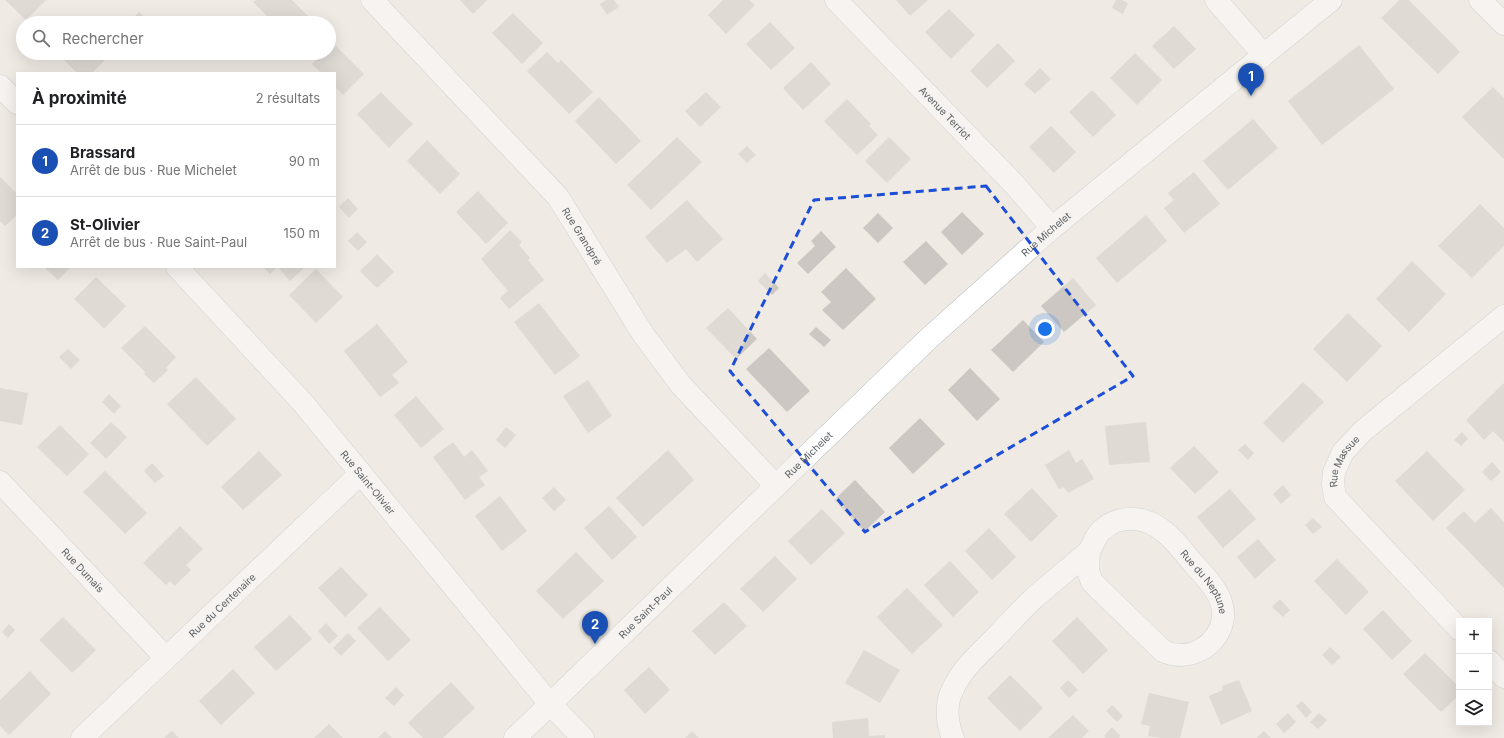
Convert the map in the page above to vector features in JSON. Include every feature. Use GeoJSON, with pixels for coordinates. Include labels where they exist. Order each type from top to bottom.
{"type":"FeatureCollection","features":[{"type":"Feature","properties":{"kind":"street","name":"Rue Grandpré"},"geometry":{"type":"LineString","coordinates":[[372,0],[558,197],[643,334],[681,385],[775,485]]}},
{"type":"Feature","properties":{"kind":"street","name":"Avenue Terriot"},"geometry":{"type":"LineString","coordinates":[[836,0],[1014,184],[1052,228]]}},
{"type":"Feature","properties":{"kind":"street"},"geometry":{"type":"LineString","coordinates":[[1216,0],[1263,54]]}},
{"type":"Feature","properties":{"kind":"street","name":"Rue Michelet"},"geometry":{"type":"LineString","coordinates":[[775,485],[927,340],[1052,228],[1263,54],[1332,0]]}},
{"type":"Feature","properties":{"kind":"street"},"geometry":{"type":"LineString","coordinates":[[1480,0],[1504,24]]}},
{"type":"Feature","properties":{"kind":"street"},"geometry":{"type":"LineString","coordinates":[[0,86],[16,102]]}},
{"type":"Feature","properties":{"kind":"street","name":"Rue Saint-Olivier"},"geometry":{"type":"LineString","coordinates":[[178,268],[303,403],[550,704],[583,738]]}},
{"type":"Feature","properties":{"kind":"street","name":"Rue Massue"},"geometry":{"type":"LineString","coordinates":[[1456,626],[1336,497],[1333,484],[1334,472],[1343,452],[1364,430],[1504,316]]}},
{"type":"Feature","properties":{"kind":"street","name":"Rue du Centenaire"},"geometry":{"type":"LineString","coordinates":[[82,738],[361,473]]}},
{"type":"Feature","properties":{"kind":"street","name":"Rue Dumais"},"geometry":{"type":"LineString","coordinates":[[0,482],[166,658]]}},
{"type":"Feature","properties":{"kind":"street","name":"Rue Saint-Paul"},"geometry":{"type":"LineString","coordinates":[[515,738],[775,485]]}},
{"type":"Feature","properties":{"kind":"street","name":"Rue du Neptune"},"geometry":{"type":"LineString","coordinates":[[953,738],[948,718],[949,702],[951,692],[960,675],[1033,599],[1089,551],[1094,539],[1101,530],[1115,522],[1136,519],[1156,526],[1168,534],[1214,587],[1223,610],[1223,618],[1218,634],[1203,649],[1190,654],[1174,655],[1164,651],[1092,582],[1087,561],[1089,551]]}},
{"type":"Feature","properties":{"kind":"street"},"geometry":{"type":"LineString","coordinates":[[1492,664],[1504,677]]}},
{"type":"Feature","properties":{"kind":"highlighted area"},"geometry":{"type":"Polygon","coordinates":[[[986,186],[1133,376],[865,532],[730,371],[814,200],[986,186]]]}},
{"type":"Feature","properties":{"kind":"building"},"geometry":{"type":"Polygon","coordinates":[[[5,0],[46,0],[30,16],[22,16],[5,0]]]}},
{"type":"Feature","properties":{"kind":"building"},"geometry":{"type":"Polygon","coordinates":[[[256,0],[292,0],[308,16],[267,16],[253,2],[256,0]]]}},
{"type":"Feature","properties":{"kind":"building"},"geometry":{"type":"Polygon","coordinates":[[[460,0],[487,0],[473,14],[460,0]]]}},
{"type":"Feature","properties":{"kind":"building"},"geometry":{"type":"Polygon","coordinates":[[[606,0],[614,0],[619,7],[607,15],[600,4],[606,0]]]}},
{"type":"Feature","properties":{"kind":"building"},"geometry":{"type":"Polygon","coordinates":[[[723,0],[749,0],[755,5],[726,34],[708,15],[723,0]]]}},
{"type":"Feature","properties":{"kind":"building"},"geometry":{"type":"Polygon","coordinates":[[[896,0],[928,0],[910,16],[896,0]]]}},
{"type":"Feature","properties":{"kind":"building"},"geometry":{"type":"Polygon","coordinates":[[[1116,0],[1122,0],[1128,3],[1123,14],[1112,8],[1116,0]]]}},
{"type":"Feature","properties":{"kind":"building"},"geometry":{"type":"Polygon","coordinates":[[[1399,0],[1409,0],[1460,52],[1438,74],[1381,18],[1399,0]]]}},
{"type":"Feature","properties":{"kind":"building"},"geometry":{"type":"Polygon","coordinates":[[[949,9],[975,35],[951,59],[925,32],[949,9]]]}},
{"type":"Feature","properties":{"kind":"building"},"geometry":{"type":"Polygon","coordinates":[[[139,12],[143,16],[135,16],[139,12]]]}},
{"type":"Feature","properties":{"kind":"building"},"geometry":{"type":"Polygon","coordinates":[[[513,13],[543,43],[522,64],[492,33],[513,13]]]}},
{"type":"Feature","properties":{"kind":"building"},"geometry":{"type":"Polygon","coordinates":[[[770,22],[795,48],[771,70],[746,44],[770,22]]]}},
{"type":"Feature","properties":{"kind":"building"},"geometry":{"type":"Polygon","coordinates":[[[1174,26],[1196,49],[1174,69],[1152,46],[1174,26]]]}},
{"type":"Feature","properties":{"kind":"building"},"geometry":{"type":"Polygon","coordinates":[[[998,43],[1015,61],[987,88],[970,71],[998,43]]]}},
{"type":"Feature","properties":{"kind":"building"},"geometry":{"type":"Polygon","coordinates":[[[1359,45],[1394,89],[1322,145],[1288,101],[1359,45]]]}},
{"type":"Feature","properties":{"kind":"building"},"geometry":{"type":"Polygon","coordinates":[[[336,46],[364,74],[343,95],[336,88],[336,72],[320,72],[312,64],[316,60],[336,60],[336,46]]]}},
{"type":"Feature","properties":{"kind":"building"},"geometry":{"type":"Polygon","coordinates":[[[547,52],[558,63],[561,60],[593,92],[569,114],[527,71],[547,52]]]}},
{"type":"Feature","properties":{"kind":"building"},"geometry":{"type":"Polygon","coordinates":[[[1135,53],[1162,80],[1137,105],[1110,78],[1135,53]]]}},
{"type":"Feature","properties":{"kind":"building"},"geometry":{"type":"Polygon","coordinates":[[[64,60],[105,60],[93,72],[76,72],[64,60]]]}},
{"type":"Feature","properties":{"kind":"building"},"geometry":{"type":"Polygon","coordinates":[[[811,62],[831,84],[803,110],[783,88],[811,62]]]}},
{"type":"Feature","properties":{"kind":"building"},"geometry":{"type":"Polygon","coordinates":[[[1040,68],[1051,79],[1035,94],[1024,84],[1040,68]]]}},
{"type":"Feature","properties":{"kind":"building"},"geometry":{"type":"Polygon","coordinates":[[[1493,87],[1504,98],[1504,159],[1462,117],[1493,87]]]}},
{"type":"Feature","properties":{"kind":"building"},"geometry":{"type":"Polygon","coordinates":[[[1092,90],[1116,115],[1093,137],[1069,112],[1092,90]]]}},
{"type":"Feature","properties":{"kind":"building"},"geometry":{"type":"Polygon","coordinates":[[[381,92],[413,124],[389,148],[357,114],[381,92]]]}},
{"type":"Feature","properties":{"kind":"building"},"geometry":{"type":"Polygon","coordinates":[[[706,92],[721,107],[700,127],[685,111],[706,92]]]}},
{"type":"Feature","properties":{"kind":"building"},"geometry":{"type":"Polygon","coordinates":[[[599,97],[641,141],[616,164],[575,121],[599,97]]]}},
{"type":"Feature","properties":{"kind":"building"},"geometry":{"type":"Polygon","coordinates":[[[847,99],[871,124],[869,126],[878,135],[857,155],[824,121],[847,99]]]}},
{"type":"Feature","properties":{"kind":"building"},"geometry":{"type":"Polygon","coordinates":[[[1253,119],[1278,148],[1228,190],[1203,161],[1253,119]]]}},
{"type":"Feature","properties":{"kind":"building"},"geometry":{"type":"Polygon","coordinates":[[[1051,126],[1076,152],[1054,173],[1029,147],[1051,126]]]}},
{"type":"Feature","properties":{"kind":"building"},"geometry":{"type":"Polygon","coordinates":[[[677,137],[702,162],[651,210],[627,185],[677,137]]]}},
{"type":"Feature","properties":{"kind":"building"},"geometry":{"type":"Polygon","coordinates":[[[889,137],[911,159],[887,183],[865,161],[889,137]]]}},
{"type":"Feature","properties":{"kind":"building"},"geometry":{"type":"Polygon","coordinates":[[[427,140],[460,174],[440,194],[407,161],[427,140]]]}},
{"type":"Feature","properties":{"kind":"building"},"geometry":{"type":"Polygon","coordinates":[[[747,146],[756,155],[747,163],[738,154],[747,146]]]}},
{"type":"Feature","properties":{"kind":"building"},"geometry":{"type":"Polygon","coordinates":[[[1194,172],[1220,204],[1184,233],[1164,208],[1174,200],[1168,193],[1194,172]]]}},
{"type":"Feature","properties":{"kind":"building"},"geometry":{"type":"Polygon","coordinates":[[[0,177],[16,193],[16,216],[5,226],[0,221],[0,177]]]}},
{"type":"Feature","properties":{"kind":"building"},"geometry":{"type":"Polygon","coordinates":[[[478,191],[508,223],[486,244],[456,212],[478,191]]]}},
{"type":"Feature","properties":{"kind":"building"},"geometry":{"type":"Polygon","coordinates":[[[348,198],[358,209],[349,218],[339,207],[348,198]]]}},
{"type":"Feature","properties":{"kind":"building"},"geometry":{"type":"Polygon","coordinates":[[[687,200],[723,239],[697,262],[686,249],[667,263],[645,237],[687,200]]]}},
{"type":"Feature","properties":{"kind":"building"},"geometry":{"type":"Polygon","coordinates":[[[1480,204],[1504,228],[1504,246],[1472,278],[1438,246],[1480,204]]]}},
{"type":"Feature","properties":{"kind":"building"},"geometry":{"type":"Polygon","coordinates":[[[962,212],[984,234],[962,255],[941,232],[962,212]]]}},
{"type":"Feature","properties":{"kind":"building"},"geometry":{"type":"Polygon","coordinates":[[[878,213],[893,228],[878,243],[863,228],[878,213]]]}},
{"type":"Feature","properties":{"kind":"building"},"geometry":{"type":"Polygon","coordinates":[[[1146,215],[1167,241],[1117,283],[1096,258],[1146,215]]]}},
{"type":"Feature","properties":{"kind":"building"},"geometry":{"type":"Polygon","coordinates":[[[510,230],[522,242],[519,245],[530,258],[528,260],[544,280],[509,309],[500,298],[508,291],[481,259],[510,230]]]}},
{"type":"Feature","properties":{"kind":"building"},"geometry":{"type":"Polygon","coordinates":[[[821,231],[836,247],[808,274],[797,263],[815,246],[811,241],[821,231]]]}},
{"type":"Feature","properties":{"kind":"building"},"geometry":{"type":"Polygon","coordinates":[[[357,232],[367,242],[358,251],[348,241],[357,232]]]}},
{"type":"Feature","properties":{"kind":"building"},"geometry":{"type":"Polygon","coordinates":[[[926,241],[948,264],[925,285],[903,262],[926,241]]]}},
{"type":"Feature","properties":{"kind":"building"},"geometry":{"type":"Polygon","coordinates":[[[377,254],[394,272],[377,288],[360,271],[377,254]]]}},
{"type":"Feature","properties":{"kind":"building"},"geometry":{"type":"Polygon","coordinates":[[[1412,261],[1446,294],[1409,332],[1376,299],[1412,261]]]}},
{"type":"Feature","properties":{"kind":"building"},"geometry":{"type":"Polygon","coordinates":[[[45,268],[70,268],[58,280],[45,268]]]}},
{"type":"Feature","properties":{"kind":"building"},"geometry":{"type":"Polygon","coordinates":[[[264,268],[276,268],[270,274],[264,268]]]}},
{"type":"Feature","properties":{"kind":"building"},"geometry":{"type":"Polygon","coordinates":[[[279,268],[304,268],[290,281],[279,268]]]}},
{"type":"Feature","properties":{"kind":"building"},"geometry":{"type":"Polygon","coordinates":[[[846,268],[876,299],[843,330],[822,310],[831,302],[821,292],[846,268]]]}},
{"type":"Feature","properties":{"kind":"building"},"geometry":{"type":"Polygon","coordinates":[[[316,269],[343,297],[316,323],[289,295],[316,269]]]}},
{"type":"Feature","properties":{"kind":"building"},"geometry":{"type":"Polygon","coordinates":[[[765,273],[779,288],[772,295],[758,281],[765,273]]]}},
{"type":"Feature","properties":{"kind":"building"},"geometry":{"type":"Polygon","coordinates":[[[96,277],[126,306],[104,329],[74,299],[96,277]]]}},
{"type":"Feature","properties":{"kind":"building"},"geometry":{"type":"Polygon","coordinates":[[[1073,278],[1096,305],[1064,332],[1041,306],[1073,278]]]}},
{"type":"Feature","properties":{"kind":"building"},"geometry":{"type":"Polygon","coordinates":[[[539,303],[580,356],[555,375],[514,322],[539,303]]]}},
{"type":"Feature","properties":{"kind":"building"},"geometry":{"type":"Polygon","coordinates":[[[728,308],[757,339],[736,359],[706,328],[728,308]]]}},
{"type":"Feature","properties":{"kind":"building"},"geometry":{"type":"Polygon","coordinates":[[[1348,313],[1382,346],[1347,382],[1313,349],[1348,313]]]}},
{"type":"Feature","properties":{"kind":"building"},"geometry":{"type":"Polygon","coordinates":[[[1023,320],[1044,342],[1013,372],[991,350],[1023,320]]]}},
{"type":"Feature","properties":{"kind":"building"},"geometry":{"type":"Polygon","coordinates":[[[377,324],[408,362],[392,375],[399,383],[380,397],[344,351],[377,324]]]}},
{"type":"Feature","properties":{"kind":"building"},"geometry":{"type":"Polygon","coordinates":[[[145,326],[176,357],[166,368],[168,370],[154,383],[121,348],[145,326]]]}},
{"type":"Feature","properties":{"kind":"building"},"geometry":{"type":"Polygon","coordinates":[[[816,327],[831,340],[824,347],[809,334],[816,327]]]}},
{"type":"Feature","properties":{"kind":"building"},"geometry":{"type":"Polygon","coordinates":[[[769,348],[810,391],[787,412],[746,369],[769,348]]]}},
{"type":"Feature","properties":{"kind":"building"},"geometry":{"type":"Polygon","coordinates":[[[68,349],[80,360],[71,369],[59,357],[68,349]]]}},
{"type":"Feature","properties":{"kind":"building"},"geometry":{"type":"Polygon","coordinates":[[[970,368],[1000,399],[977,421],[948,390],[970,368]]]}},
{"type":"Feature","properties":{"kind":"building"},"geometry":{"type":"Polygon","coordinates":[[[196,377],[236,419],[207,446],[167,404],[196,377]]]}},
{"type":"Feature","properties":{"kind":"building"},"geometry":{"type":"Polygon","coordinates":[[[588,380],[612,416],[588,433],[563,396],[588,380]]]}},
{"type":"Feature","properties":{"kind":"building"},"geometry":{"type":"Polygon","coordinates":[[[1303,382],[1324,402],[1283,443],[1263,423],[1303,382]]]}},
{"type":"Feature","properties":{"kind":"building"},"geometry":{"type":"Polygon","coordinates":[[[1504,383],[1504,442],[1493,431],[1484,440],[1466,420],[1504,383]]]}},
{"type":"Feature","properties":{"kind":"building"},"geometry":{"type":"Polygon","coordinates":[[[0,388],[28,393],[22,425],[0,421],[0,388]]]}},
{"type":"Feature","properties":{"kind":"building"},"geometry":{"type":"Polygon","coordinates":[[[109,394],[121,406],[114,414],[102,402],[109,394]]]}},
{"type":"Feature","properties":{"kind":"building"},"geometry":{"type":"Polygon","coordinates":[[[416,396],[444,429],[421,448],[394,415],[416,396]]]}},
{"type":"Feature","properties":{"kind":"building"},"geometry":{"type":"Polygon","coordinates":[[[920,418],[945,444],[913,474],[889,448],[920,418]]]}},
{"type":"Feature","properties":{"kind":"building"},"geometry":{"type":"Polygon","coordinates":[[[111,422],[127,437],[106,459],[90,443],[111,422]]]}},
{"type":"Feature","properties":{"kind":"building"},"geometry":{"type":"Polygon","coordinates":[[[1146,422],[1150,462],[1109,465],[1105,426],[1146,422]]]}},
{"type":"Feature","properties":{"kind":"building"},"geometry":{"type":"Polygon","coordinates":[[[60,425],[89,454],[67,476],[37,447],[60,425]]]}},
{"type":"Feature","properties":{"kind":"building"},"geometry":{"type":"Polygon","coordinates":[[[506,427],[516,435],[505,448],[496,440],[506,427]]]}},
{"type":"Feature","properties":{"kind":"building"},"geometry":{"type":"Polygon","coordinates":[[[1462,432],[1468,439],[1461,446],[1454,440],[1462,432]]]}},
{"type":"Feature","properties":{"kind":"building"},"geometry":{"type":"Polygon","coordinates":[[[453,442],[464,457],[472,450],[488,471],[479,477],[485,485],[465,500],[433,457],[453,442]]]}},
{"type":"Feature","properties":{"kind":"building"},"geometry":{"type":"Polygon","coordinates":[[[1245,444],[1254,453],[1248,460],[1238,450],[1245,444]]]}},
{"type":"Feature","properties":{"kind":"building"},"geometry":{"type":"Polygon","coordinates":[[[1194,446],[1219,472],[1195,494],[1170,468],[1194,446]]]}},
{"type":"Feature","properties":{"kind":"building"},"geometry":{"type":"Polygon","coordinates":[[[668,450],[694,480],[643,527],[616,498],[668,450]]]}},
{"type":"Feature","properties":{"kind":"building"},"geometry":{"type":"Polygon","coordinates":[[[1069,450],[1076,463],[1082,459],[1094,479],[1068,493],[1064,487],[1059,489],[1045,465],[1069,450]]]}},
{"type":"Feature","properties":{"kind":"building"},"geometry":{"type":"Polygon","coordinates":[[[259,451],[282,475],[243,510],[221,487],[259,451]]]}},
{"type":"Feature","properties":{"kind":"building"},"geometry":{"type":"Polygon","coordinates":[[[1427,451],[1465,490],[1433,521],[1395,481],[1427,451]]]}},
{"type":"Feature","properties":{"kind":"building"},"geometry":{"type":"Polygon","coordinates":[[[1492,462],[1501,472],[1491,481],[1482,472],[1492,462]]]}},
{"type":"Feature","properties":{"kind":"building"},"geometry":{"type":"Polygon","coordinates":[[[152,463],[164,476],[155,483],[144,471],[152,463]]]}},
{"type":"Feature","properties":{"kind":"building"},"geometry":{"type":"Polygon","coordinates":[[[105,471],[147,513],[125,534],[83,492],[105,471]]]}},
{"type":"Feature","properties":{"kind":"building"},"geometry":{"type":"Polygon","coordinates":[[[855,480],[885,512],[864,532],[834,500],[855,480]]]}},
{"type":"Feature","properties":{"kind":"building"},"geometry":{"type":"Polygon","coordinates":[[[1283,485],[1291,495],[1281,504],[1273,494],[1283,485]]]}},
{"type":"Feature","properties":{"kind":"building"},"geometry":{"type":"Polygon","coordinates":[[[554,487],[566,500],[554,511],[542,498],[554,487]]]}},
{"type":"Feature","properties":{"kind":"building"},"geometry":{"type":"Polygon","coordinates":[[[1032,488],[1058,516],[1031,542],[1004,514],[1032,488]]]}},
{"type":"Feature","properties":{"kind":"building"},"geometry":{"type":"Polygon","coordinates":[[[1230,489],[1256,519],[1223,548],[1197,517],[1230,489]]]}},
{"type":"Feature","properties":{"kind":"building"},"geometry":{"type":"Polygon","coordinates":[[[500,496],[527,531],[502,551],[475,516],[500,496]]]}},
{"type":"Feature","properties":{"kind":"building"},"geometry":{"type":"Polygon","coordinates":[[[609,506],[637,537],[612,560],[584,528],[609,506]]]}},
{"type":"Feature","properties":{"kind":"building"},"geometry":{"type":"Polygon","coordinates":[[[1491,508],[1504,522],[1504,588],[1446,528],[1464,511],[1475,523],[1491,508]]]}},
{"type":"Feature","properties":{"kind":"building"},"geometry":{"type":"Polygon","coordinates":[[[822,509],[845,533],[811,565],[788,541],[822,509]]]}},
{"type":"Feature","properties":{"kind":"building"},"geometry":{"type":"Polygon","coordinates":[[[1313,518],[1322,527],[1313,534],[1305,525],[1313,518]]]}},
{"type":"Feature","properties":{"kind":"building"},"geometry":{"type":"Polygon","coordinates":[[[180,526],[203,549],[186,565],[191,570],[175,586],[170,581],[166,585],[143,563],[180,526]]]}},
{"type":"Feature","properties":{"kind":"building"},"geometry":{"type":"Polygon","coordinates":[[[989,528],[1016,557],[992,580],[965,551],[989,528]]]}},
{"type":"Feature","properties":{"kind":"building"},"geometry":{"type":"Polygon","coordinates":[[[1258,539],[1276,560],[1255,579],[1237,557],[1258,539]]]}},
{"type":"Feature","properties":{"kind":"building"},"geometry":{"type":"Polygon","coordinates":[[[576,552],[604,581],[563,619],[536,591],[576,552]]]}},
{"type":"Feature","properties":{"kind":"building"},"geometry":{"type":"Polygon","coordinates":[[[775,556],[797,579],[763,612],[740,589],[775,556]]]}},
{"type":"Feature","properties":{"kind":"building"},"geometry":{"type":"Polygon","coordinates":[[[1337,559],[1369,592],[1346,615],[1314,581],[1337,559]]]}},
{"type":"Feature","properties":{"kind":"building"},"geometry":{"type":"Polygon","coordinates":[[[950,561],[979,592],[953,617],[924,585],[950,561]]]}},
{"type":"Feature","properties":{"kind":"building"},"geometry":{"type":"Polygon","coordinates":[[[341,567],[368,595],[345,617],[318,588],[341,567]]]}},
{"type":"Feature","properties":{"kind":"building"},"geometry":{"type":"Polygon","coordinates":[[[907,588],[943,625],[912,654],[877,617],[907,588]]]}},
{"type":"Feature","properties":{"kind":"building"},"geometry":{"type":"Polygon","coordinates":[[[1280,599],[1290,610],[1283,617],[1272,607],[1280,599]]]}},
{"type":"Feature","properties":{"kind":"building"},"geometry":{"type":"Polygon","coordinates":[[[724,602],[747,626],[715,655],[692,631],[724,602]]]}},
{"type":"Feature","properties":{"kind":"building"},"geometry":{"type":"Polygon","coordinates":[[[380,607],[411,640],[388,661],[357,628],[380,607]]]}},
{"type":"Feature","properties":{"kind":"building"},"geometry":{"type":"Polygon","coordinates":[[[1383,610],[1412,641],[1392,660],[1363,629],[1383,610]]]}},
{"type":"Feature","properties":{"kind":"building"},"geometry":{"type":"Polygon","coordinates":[[[290,615],[312,639],[276,671],[254,647],[290,615]]]}},
{"type":"Feature","properties":{"kind":"building"},"geometry":{"type":"Polygon","coordinates":[[[63,617],[96,650],[72,673],[39,640],[63,617]]]}},
{"type":"Feature","properties":{"kind":"building"},"geometry":{"type":"Polygon","coordinates":[[[1077,617],[1108,650],[1083,674],[1052,641],[1077,617]]]}},
{"type":"Feature","properties":{"kind":"building"},"geometry":{"type":"Polygon","coordinates":[[[326,623],[338,636],[329,644],[318,631],[326,623]]]}},
{"type":"Feature","properties":{"kind":"building"},"geometry":{"type":"Polygon","coordinates":[[[9,624],[15,630],[8,638],[2,632],[9,624]]]}},
{"type":"Feature","properties":{"kind":"building"},"geometry":{"type":"Polygon","coordinates":[[[348,633],[356,641],[341,656],[333,648],[348,633]]]}},
{"type":"Feature","properties":{"kind":"building"},"geometry":{"type":"Polygon","coordinates":[[[1330,647],[1341,657],[1332,665],[1322,655],[1330,647]]]}},
{"type":"Feature","properties":{"kind":"building"},"geometry":{"type":"Polygon","coordinates":[[[864,650],[900,670],[880,703],[845,683],[864,650]]]}},
{"type":"Feature","properties":{"kind":"building"},"geometry":{"type":"Polygon","coordinates":[[[1425,653],[1456,684],[1456,698],[1441,712],[1403,674],[1425,653]]]}},
{"type":"Feature","properties":{"kind":"building"},"geometry":{"type":"Polygon","coordinates":[[[649,667],[670,690],[645,714],[624,690],[649,667]]]}},
{"type":"Feature","properties":{"kind":"building"},"geometry":{"type":"Polygon","coordinates":[[[233,669],[255,693],[221,725],[199,701],[233,669]]]}},
{"type":"Feature","properties":{"kind":"building"},"geometry":{"type":"Polygon","coordinates":[[[30,671],[51,694],[9,735],[0,726],[0,700],[30,671]]]}},
{"type":"Feature","properties":{"kind":"building"},"geometry":{"type":"Polygon","coordinates":[[[1010,675],[1043,708],[1020,731],[987,698],[1010,675]]]}},
{"type":"Feature","properties":{"kind":"building"},"geometry":{"type":"Polygon","coordinates":[[[1068,680],[1078,690],[1069,698],[1060,688],[1068,680]]]}},
{"type":"Feature","properties":{"kind":"building"},"geometry":{"type":"Polygon","coordinates":[[[1239,680],[1252,711],[1221,725],[1209,696],[1223,690],[1222,686],[1239,680]]]}},
{"type":"Feature","properties":{"kind":"building"},"geometry":{"type":"Polygon","coordinates":[[[451,682],[475,708],[443,738],[423,738],[408,723],[451,682]]]}},
{"type":"Feature","properties":{"kind":"building"},"geometry":{"type":"Polygon","coordinates":[[[396,687],[404,695],[394,706],[385,698],[396,687]]]}},
{"type":"Feature","properties":{"kind":"building"},"geometry":{"type":"Polygon","coordinates":[[[1149,693],[1189,702],[1180,738],[1160,738],[1148,736],[1150,726],[1141,724],[1149,693]]]}},
{"type":"Feature","properties":{"kind":"building"},"geometry":{"type":"Polygon","coordinates":[[[1302,701],[1312,712],[1306,718],[1296,706],[1302,701]]]}},
{"type":"Feature","properties":{"kind":"building"},"geometry":{"type":"Polygon","coordinates":[[[1112,705],[1123,716],[1117,722],[1106,711],[1112,705]]]}},
{"type":"Feature","properties":{"kind":"building"},"geometry":{"type":"Polygon","coordinates":[[[1288,713],[1296,722],[1284,733],[1276,724],[1288,713]]]}},
{"type":"Feature","properties":{"kind":"building"},"geometry":{"type":"Polygon","coordinates":[[[1319,713],[1327,720],[1318,729],[1310,722],[1319,713]]]}},
{"type":"Feature","properties":{"kind":"building"},"geometry":{"type":"Polygon","coordinates":[[[1073,715],[1089,731],[1082,738],[1048,738],[1073,715]]]}},
{"type":"Feature","properties":{"kind":"building"},"geometry":{"type":"Polygon","coordinates":[[[868,718],[869,736],[885,735],[885,738],[833,738],[832,722],[868,718]]]}},
{"type":"Feature","properties":{"kind":"building"},"geometry":{"type":"Polygon","coordinates":[[[329,724],[343,738],[314,738],[329,724]]]}},
{"type":"Feature","properties":{"kind":"building"},"geometry":{"type":"Polygon","coordinates":[[[1112,727],[1121,736],[1119,738],[1106,738],[1104,736],[1112,727]]]}},
{"type":"Feature","properties":{"kind":"building"},"geometry":{"type":"Polygon","coordinates":[[[172,731],[179,738],[164,738],[172,731]]]}},
{"type":"Feature","properties":{"kind":"building"},"geometry":{"type":"Polygon","coordinates":[[[385,731],[392,738],[378,738],[385,731]]]}},
{"type":"Feature","properties":{"kind":"building"},"geometry":{"type":"Polygon","coordinates":[[[692,731],[699,738],[685,738],[692,731]]]}},
{"type":"Feature","properties":{"kind":"building"},"geometry":{"type":"Polygon","coordinates":[[[1264,731],[1271,738],[1257,737],[1264,731]]]}},
{"type":"Feature","properties":{"kind":"place","name":"Brassard"},"geometry":{"type":"Point","coordinates":[1251,96]}},
{"type":"Feature","properties":{"kind":"place","name":"St-Olivier"},"geometry":{"type":"Point","coordinates":[595,644]}}]}
